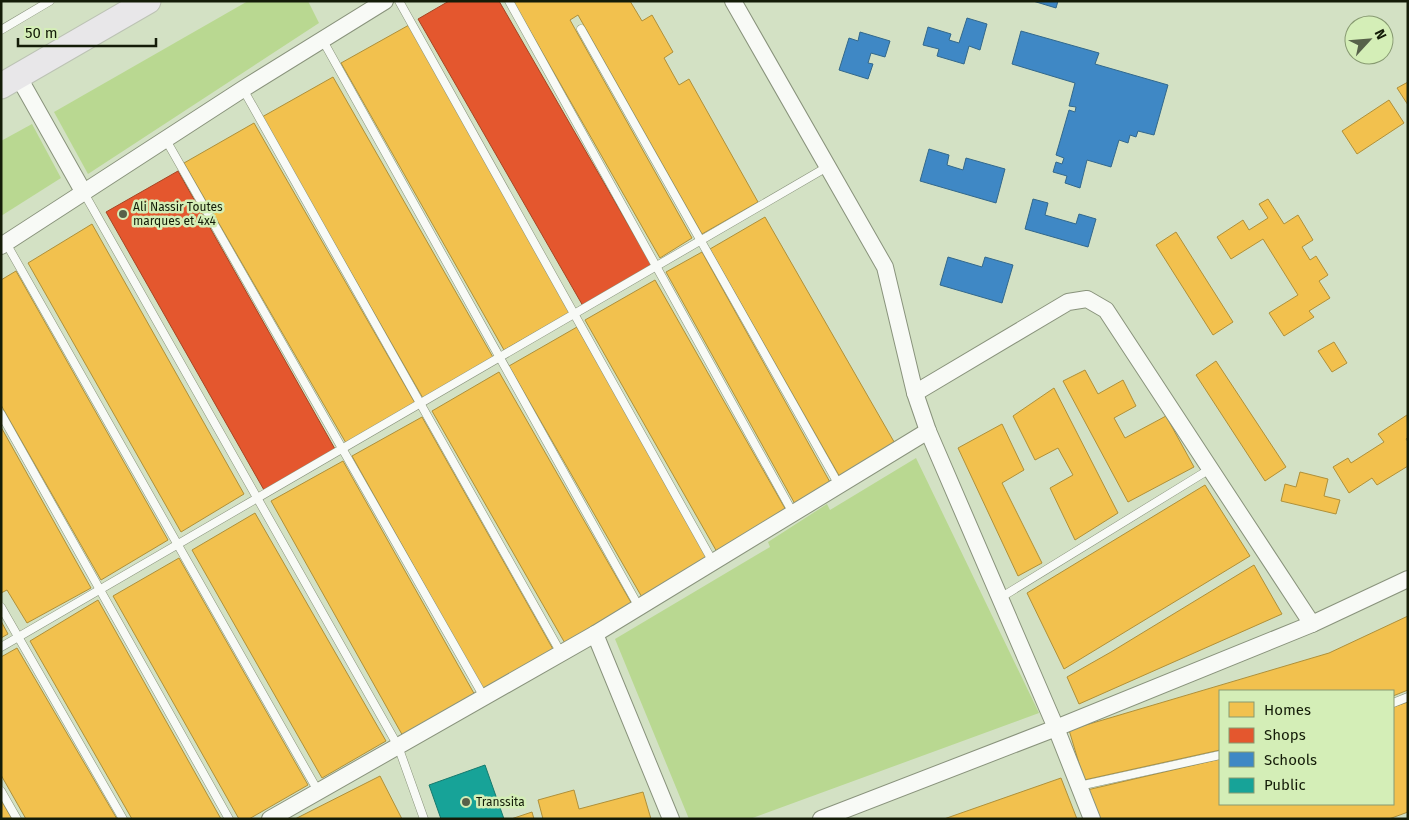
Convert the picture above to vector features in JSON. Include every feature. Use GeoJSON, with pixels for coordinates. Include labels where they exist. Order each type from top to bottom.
{"type":"FeatureCollection","features":[{"type":"Feature","properties":{"kind":"main road"},"geometry":{"type":"LineString","coordinates":[[10,81],[148,1]]}},
{"type":"Feature","properties":{"kind":"street"},"geometry":{"type":"LineString","coordinates":[[4,245],[243,89],[384,1]]}},
{"type":"Feature","properties":{"kind":"street"},"geometry":{"type":"LineString","coordinates":[[733,1],[884,267],[915,393],[928,431],[1056,728],[1092,819]]}},
{"type":"Feature","properties":{"kind":"street"},"geometry":{"type":"LineString","coordinates":[[10,81],[84,193]]}},
{"type":"Feature","properties":{"kind":"street"},"geometry":{"type":"LineString","coordinates":[[915,393],[1068,302],[1087,299],[1106,310],[1312,624]]}},
{"type":"Feature","properties":{"kind":"street"},"geometry":{"type":"LineString","coordinates":[[270,819],[595,634],[928,431]]}},
{"type":"Feature","properties":{"kind":"street"},"geometry":{"type":"LineString","coordinates":[[820,819],[1056,728],[1312,624],[1408,579]]}},
{"type":"Feature","properties":{"kind":"street"},"geometry":{"type":"LineString","coordinates":[[595,634],[671,819]]}},
{"type":"Feature","properties":{"kind":"lane"},"geometry":{"type":"LineString","coordinates":[[1,30],[50,1]]}},
{"type":"Feature","properties":{"kind":"lane"},"geometry":{"type":"LineString","coordinates":[[399,1],[713,562]]}},
{"type":"Feature","properties":{"kind":"lane"},"geometry":{"type":"LineString","coordinates":[[508,1],[793,514]]}},
{"type":"Feature","properties":{"kind":"lane"},"geometry":{"type":"LineString","coordinates":[[581,29],[838,486]]}},
{"type":"Feature","properties":{"kind":"lane"},"geometry":{"type":"LineString","coordinates":[[322,39],[639,607]]}},
{"type":"Feature","properties":{"kind":"lane"},"geometry":{"type":"LineString","coordinates":[[243,89],[561,654]]}},
{"type":"Feature","properties":{"kind":"lane"},"geometry":{"type":"LineString","coordinates":[[166,140],[484,697]]}},
{"type":"Feature","properties":{"kind":"lane"},"geometry":{"type":"LineString","coordinates":[[1,647],[827,167]]}},
{"type":"Feature","properties":{"kind":"lane"},"geometry":{"type":"LineString","coordinates":[[84,193],[398,746],[424,819]]}},
{"type":"Feature","properties":{"kind":"lane"},"geometry":{"type":"LineString","coordinates":[[4,245],[178,544],[318,791]]}},
{"type":"Feature","properties":{"kind":"lane"},"geometry":{"type":"LineString","coordinates":[[1,414],[229,819]]}},
{"type":"Feature","properties":{"kind":"lane"},"geometry":{"type":"LineString","coordinates":[[1000,598],[1210,468]]}},
{"type":"Feature","properties":{"kind":"lane"},"geometry":{"type":"LineString","coordinates":[[1,607],[123,819]]}},
{"type":"Feature","properties":{"kind":"lane"},"geometry":{"type":"LineString","coordinates":[[1394,702],[1408,697]]}},
{"type":"Feature","properties":{"kind":"lane"},"geometry":{"type":"LineString","coordinates":[[1079,786],[1219,755]]}},
{"type":"Feature","properties":{"kind":"lane"},"geometry":{"type":"LineString","coordinates":[[1,791],[17,819]]}},
{"type":"Feature","properties":{"kind":"green space"},"geometry":{"type":"Polygon","coordinates":[[[248,1],[308,1],[319,23],[88,174],[54,112],[248,1]]]}},
{"type":"Feature","properties":{"kind":"green space"},"geometry":{"type":"Polygon","coordinates":[[[32,124],[61,178],[1,216],[1,141],[32,124]]]}},
{"type":"Feature","properties":{"kind":"green space"},"geometry":{"type":"Polygon","coordinates":[[[916,458],[1039,713],[750,819],[689,819],[615,639],[770,547],[768,542],[827,504],[830,510],[916,458]]]}},
{"type":"Feature","properties":{"kind":"building: Homes"},"geometry":{"type":"Polygon","coordinates":[[[513,1],[630,1],[642,21],[652,15],[673,52],[664,58],[679,85],[689,79],[758,202],[702,234],[578,15],[570,20],[692,238],[660,258],[513,1]]]}},
{"type":"Feature","properties":{"kind":"building: Homes"},"geometry":{"type":"Polygon","coordinates":[[[409,25],[571,312],[504,350],[341,63],[409,25]]]}},
{"type":"Feature","properties":{"kind":"building: Homes"},"geometry":{"type":"Polygon","coordinates":[[[333,77],[494,359],[424,400],[262,117],[333,77]]]}},
{"type":"Feature","properties":{"kind":"building: Homes"},"geometry":{"type":"Polygon","coordinates":[[[1408,82],[1408,105],[1397,88],[1408,82]]]}},
{"type":"Feature","properties":{"kind":"building: Homes"},"geometry":{"type":"Polygon","coordinates":[[[1389,100],[1404,123],[1357,154],[1342,131],[1389,100]]]}},
{"type":"Feature","properties":{"kind":"building: Homes"},"geometry":{"type":"Polygon","coordinates":[[[254,123],[415,403],[346,443],[184,163],[254,123]]]}},
{"type":"Feature","properties":{"kind":"building: Homes"},"geometry":{"type":"Polygon","coordinates":[[[1268,199],[1284,224],[1298,215],[1313,240],[1302,247],[1310,260],[1316,256],[1328,275],[1319,281],[1330,298],[1309,311],[1314,317],[1284,336],[1269,313],[1298,295],[1263,239],[1231,259],[1217,237],[1243,220],[1249,230],[1268,218],[1259,204],[1268,199]]]}},
{"type":"Feature","properties":{"kind":"building: Homes"},"geometry":{"type":"Polygon","coordinates":[[[765,217],[897,447],[841,479],[710,249],[765,217]]]}},
{"type":"Feature","properties":{"kind":"building: Homes"},"geometry":{"type":"Polygon","coordinates":[[[92,224],[244,494],[181,532],[28,263],[92,224]]]}},
{"type":"Feature","properties":{"kind":"building: Homes"},"geometry":{"type":"Polygon","coordinates":[[[1176,232],[1233,322],[1213,335],[1156,245],[1176,232]]]}},
{"type":"Feature","properties":{"kind":"building: Homes"},"geometry":{"type":"Polygon","coordinates":[[[702,252],[831,484],[795,504],[666,272],[702,252]]]}},
{"type":"Feature","properties":{"kind":"building: Homes"},"geometry":{"type":"Polygon","coordinates":[[[16,271],[168,540],[101,580],[1,405],[1,280],[16,271]]]}},
{"type":"Feature","properties":{"kind":"building: Homes"},"geometry":{"type":"Polygon","coordinates":[[[655,280],[787,512],[717,552],[585,320],[655,280]]]}},
{"type":"Feature","properties":{"kind":"building: Homes"},"geometry":{"type":"Polygon","coordinates":[[[577,327],[711,560],[643,599],[509,366],[577,327]]]}},
{"type":"Feature","properties":{"kind":"building: Homes"},"geometry":{"type":"Polygon","coordinates":[[[1334,342],[1347,363],[1332,372],[1318,351],[1334,342]]]}},
{"type":"Feature","properties":{"kind":"building: Homes"},"geometry":{"type":"Polygon","coordinates":[[[1216,361],[1286,467],[1265,481],[1196,375],[1216,361]]]}},
{"type":"Feature","properties":{"kind":"building: Homes"},"geometry":{"type":"Polygon","coordinates":[[[1085,370],[1098,394],[1123,380],[1136,406],[1114,418],[1125,438],[1166,416],[1194,467],[1128,502],[1063,381],[1085,370]]]}},
{"type":"Feature","properties":{"kind":"building: Homes"},"geometry":{"type":"Polygon","coordinates":[[[499,372],[633,606],[566,645],[432,411],[499,372]]]}},
{"type":"Feature","properties":{"kind":"building: Homes"},"geometry":{"type":"Polygon","coordinates":[[[1054,388],[1118,513],[1075,540],[1050,488],[1073,475],[1058,448],[1035,460],[1013,416],[1054,388]]]}},
{"type":"Feature","properties":{"kind":"building: Homes"},"geometry":{"type":"Polygon","coordinates":[[[1407,415],[1408,466],[1377,485],[1372,478],[1349,493],[1333,467],[1348,458],[1351,463],[1384,442],[1378,434],[1407,415]]]}},
{"type":"Feature","properties":{"kind":"building: Homes"},"geometry":{"type":"Polygon","coordinates":[[[422,417],[554,651],[484,691],[352,456],[422,417]]]}},
{"type":"Feature","properties":{"kind":"building: Homes"},"geometry":{"type":"Polygon","coordinates":[[[1002,424],[1024,470],[1002,483],[1042,563],[1018,576],[958,448],[1002,424]]]}},
{"type":"Feature","properties":{"kind":"building: Homes"},"geometry":{"type":"Polygon","coordinates":[[[1,427],[91,588],[27,623],[7,590],[1,593],[1,427]]]}},
{"type":"Feature","properties":{"kind":"building: Homes"},"geometry":{"type":"Polygon","coordinates":[[[343,461],[476,697],[404,738],[271,501],[343,461]]]}},
{"type":"Feature","properties":{"kind":"building: Homes"},"geometry":{"type":"Polygon","coordinates":[[[1300,472],[1328,479],[1324,496],[1340,500],[1336,514],[1281,501],[1285,484],[1296,487],[1300,472]]]}},
{"type":"Feature","properties":{"kind":"building: Homes"},"geometry":{"type":"Polygon","coordinates":[[[1205,485],[1250,556],[1064,669],[1027,593],[1205,485]]]}},
{"type":"Feature","properties":{"kind":"building: Homes"},"geometry":{"type":"Polygon","coordinates":[[[255,513],[386,741],[322,778],[192,550],[255,513]]]}},
{"type":"Feature","properties":{"kind":"building: Homes"},"geometry":{"type":"Polygon","coordinates":[[[179,558],[308,785],[249,819],[239,819],[113,596],[179,558]]]}},
{"type":"Feature","properties":{"kind":"building: Homes"},"geometry":{"type":"Polygon","coordinates":[[[1254,565],[1282,614],[1079,704],[1067,677],[1254,565]]]}},
{"type":"Feature","properties":{"kind":"building: Homes"},"geometry":{"type":"Polygon","coordinates":[[[98,600],[221,819],[132,819],[30,641],[98,600]]]}},
{"type":"Feature","properties":{"kind":"building: Homes"},"geometry":{"type":"Polygon","coordinates":[[[1408,616],[1408,690],[1394,696],[1394,690],[1219,690],[1219,750],[1084,780],[1069,730],[1329,653],[1408,616]]]}},
{"type":"Feature","properties":{"kind":"building: Homes"},"geometry":{"type":"Polygon","coordinates":[[[1,621],[8,634],[1,638],[1,621]]]}},
{"type":"Feature","properties":{"kind":"building: Homes"},"geometry":{"type":"Polygon","coordinates":[[[17,648],[117,819],[26,819],[1,775],[1,657],[17,648]]]}},
{"type":"Feature","properties":{"kind":"building: Homes"},"geometry":{"type":"Polygon","coordinates":[[[1408,702],[1408,812],[1389,819],[1097,819],[1087,790],[1219,759],[1219,805],[1394,805],[1394,707],[1408,702]]]}},
{"type":"Feature","properties":{"kind":"building: Homes"},"geometry":{"type":"Polygon","coordinates":[[[380,776],[402,819],[295,819],[380,776]]]}},
{"type":"Feature","properties":{"kind":"building: Homes"},"geometry":{"type":"Polygon","coordinates":[[[1061,778],[1077,819],[944,819],[1061,778]]]}},
{"type":"Feature","properties":{"kind":"building: Homes"},"geometry":{"type":"Polygon","coordinates":[[[574,790],[579,809],[643,792],[651,819],[543,819],[538,800],[574,790]]]}},
{"type":"Feature","properties":{"kind":"building: Homes"},"geometry":{"type":"Polygon","coordinates":[[[1,800],[12,819],[1,819],[1,800]]]}},
{"type":"Feature","properties":{"kind":"building: Homes"},"geometry":{"type":"Polygon","coordinates":[[[532,812],[534,819],[511,819],[532,812]]]}},
{"type":"Feature","properties":{"kind":"building: Shops"},"geometry":{"type":"Polygon","coordinates":[[[449,1],[499,1],[652,266],[583,306],[418,19],[449,1]]]}},
{"type":"Feature","properties":{"kind":"building: Shops"},"geometry":{"type":"Polygon","coordinates":[[[178,171],[335,449],[264,490],[106,212],[178,171]]]}},
{"type":"Feature","properties":{"kind":"building: Schools"},"geometry":{"type":"Polygon","coordinates":[[[1033,1],[1058,1],[1056,8],[1033,1]]]}},
{"type":"Feature","properties":{"kind":"building: Schools"},"geometry":{"type":"Polygon","coordinates":[[[967,18],[987,24],[980,50],[969,46],[964,64],[937,56],[939,49],[923,45],[928,27],[951,34],[949,40],[959,43],[967,18]]]}},
{"type":"Feature","properties":{"kind":"building: Schools"},"geometry":{"type":"Polygon","coordinates":[[[1021,31],[1099,53],[1095,64],[1168,85],[1154,135],[1138,131],[1136,137],[1130,135],[1128,143],[1119,140],[1111,167],[1087,160],[1080,188],[1065,183],[1067,176],[1053,172],[1056,162],[1062,164],[1064,158],[1056,155],[1069,110],[1075,112],[1076,107],[1069,106],[1075,83],[1012,64],[1021,31]]]}},
{"type":"Feature","properties":{"kind":"building: Schools"},"geometry":{"type":"Polygon","coordinates":[[[860,32],[890,41],[885,57],[871,53],[868,63],[873,64],[868,79],[839,70],[849,38],[858,41],[860,32]]]}},
{"type":"Feature","properties":{"kind":"building: Schools"},"geometry":{"type":"Polygon","coordinates":[[[929,149],[949,155],[947,165],[963,170],[966,158],[1005,169],[996,203],[920,181],[929,149]]]}},
{"type":"Feature","properties":{"kind":"building: Schools"},"geometry":{"type":"Polygon","coordinates":[[[1033,199],[1048,203],[1045,215],[1076,224],[1079,214],[1096,219],[1088,247],[1025,229],[1033,199]]]}},
{"type":"Feature","properties":{"kind":"building: Schools"},"geometry":{"type":"Polygon","coordinates":[[[948,257],[982,267],[985,257],[1013,265],[1002,303],[940,285],[948,257]]]}},
{"type":"Feature","properties":{"kind":"building: Public","name":"Transsita"},"geometry":{"type":"Polygon","coordinates":[[[485,765],[504,819],[441,819],[429,785],[485,765]]]}},
{"type":"Feature","properties":{"kind":"place","name":"Ali Nassir Toutes marques et 4x4"},"geometry":{"type":"Point","coordinates":[123,214]}},
{"type":"Feature","properties":{"kind":"place","name":"Transsita"},"geometry":{"type":"Point","coordinates":[466,802]}}]}
